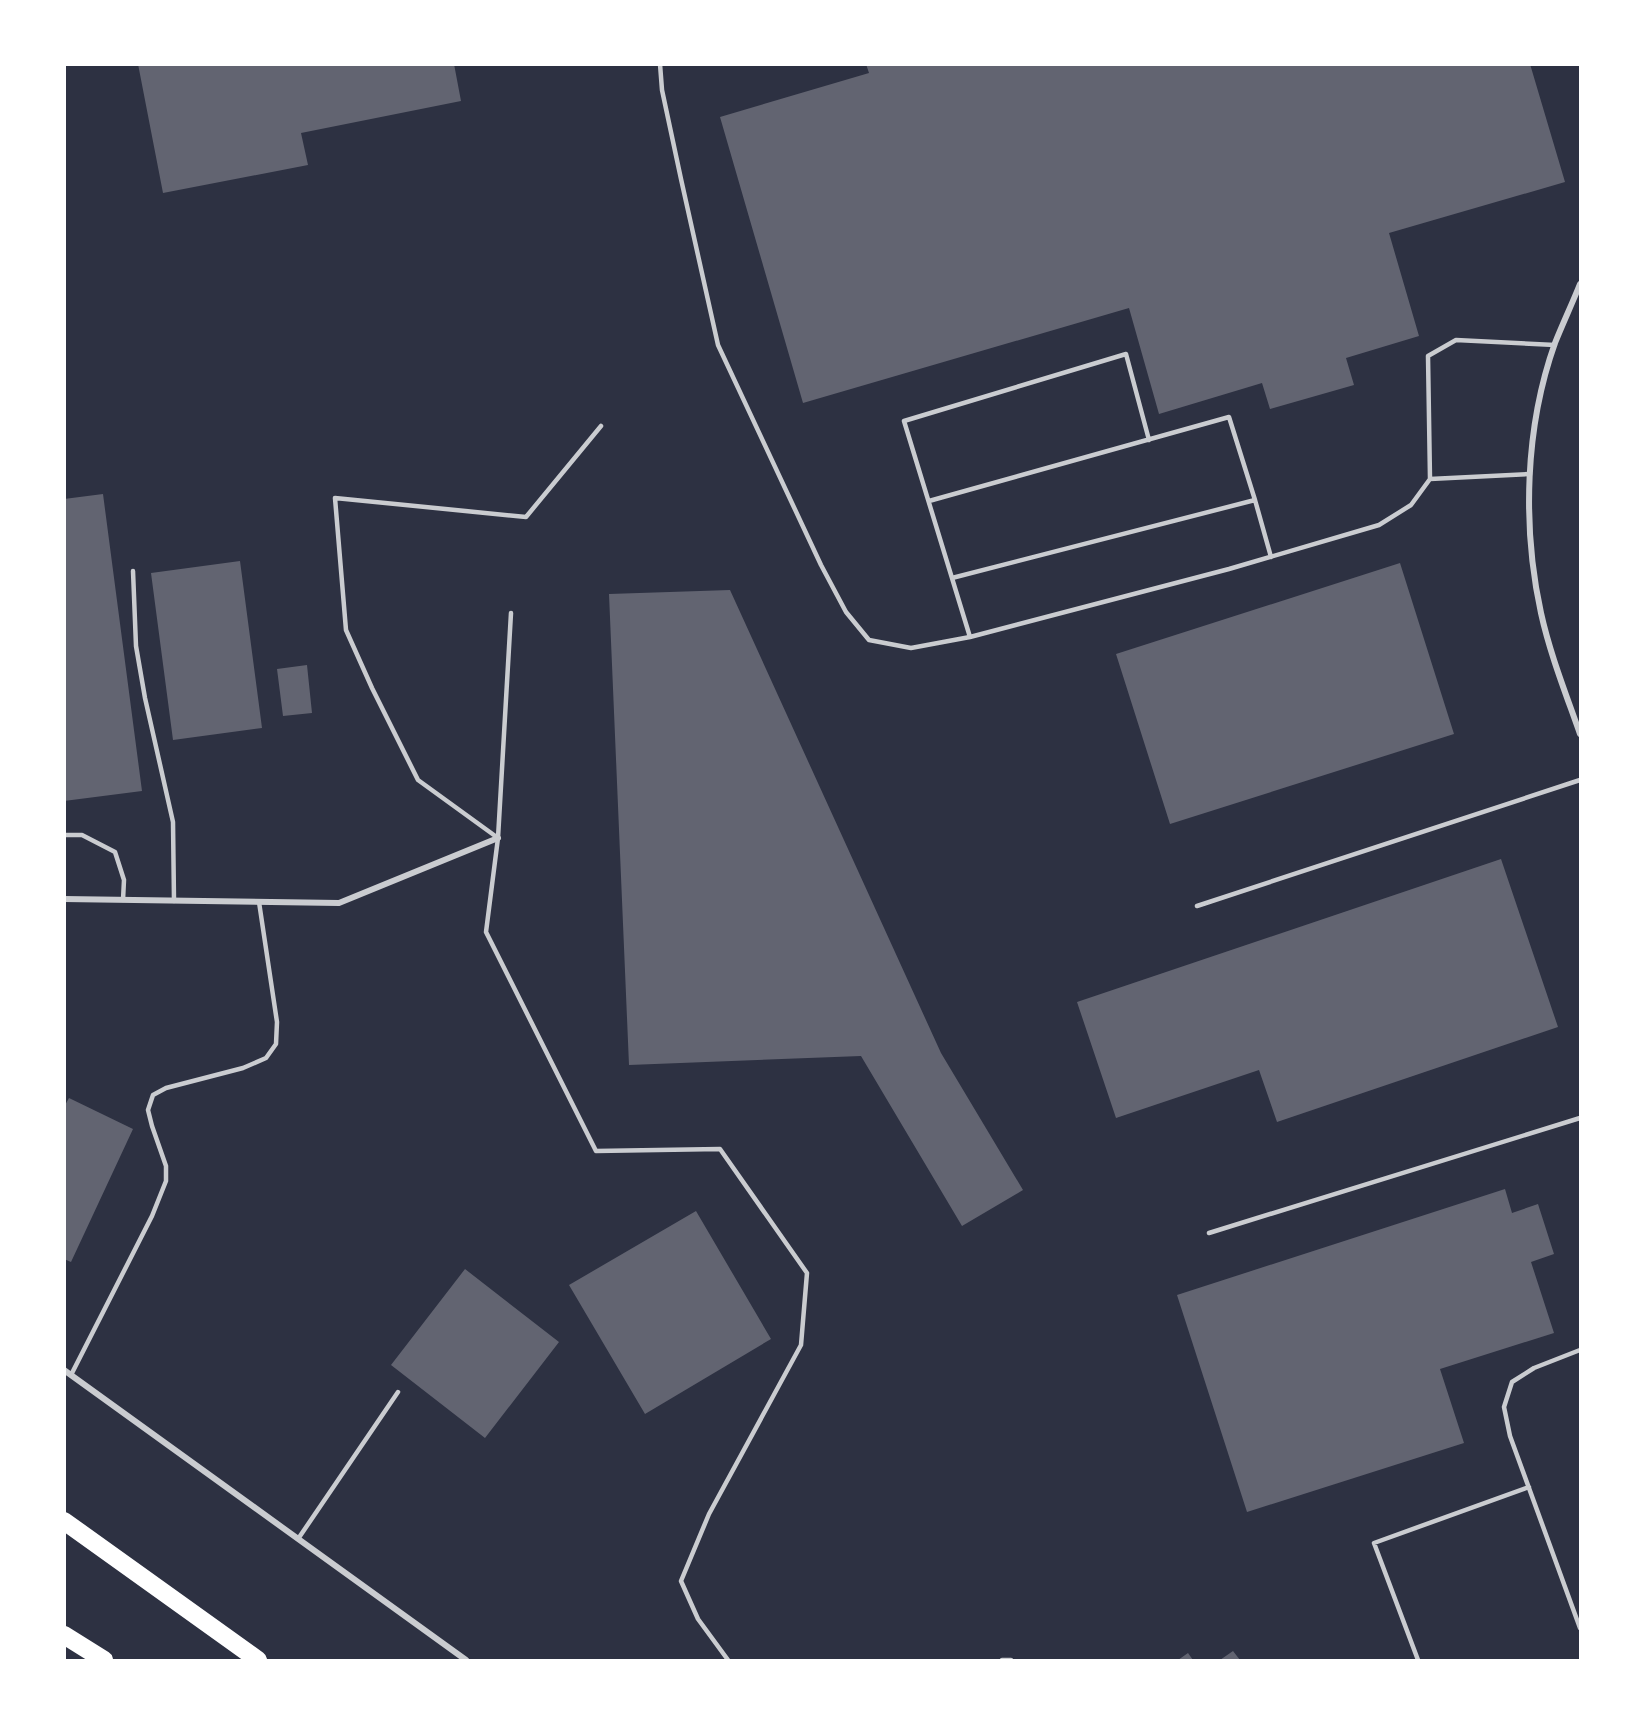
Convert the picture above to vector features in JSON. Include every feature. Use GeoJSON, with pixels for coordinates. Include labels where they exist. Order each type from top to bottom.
{"type":"FeatureCollection","features":[{"type":"Feature","properties":{"kind":"highway"},"geometry":{"type":"LineString","coordinates":[[64,1521],[258,1660]]}},
{"type":"Feature","properties":{"kind":"highway"},"geometry":{"type":"LineString","coordinates":[[64,1635],[104,1660]]}},
{"type":"Feature","properties":{"kind":"street"},"geometry":{"type":"LineString","coordinates":[[1581,284],[1555,345],[1543,385],[1536,420],[1530,474],[1533,570],[1541,614],[1581,734]]}},
{"type":"Feature","properties":{"kind":"street"},"geometry":{"type":"LineString","coordinates":[[64,899],[339,903],[498,838]]}},
{"type":"Feature","properties":{"kind":"street"},"geometry":{"type":"LineString","coordinates":[[64,1370],[465,1660]]}},
{"type":"Feature","properties":{"kind":"lane"},"geometry":{"type":"LineString","coordinates":[[660,64],[662,90],[678,168],[718,345],[821,565],[846,612],[869,640],[911,648],[970,637],[1271,557],[1379,525],[1411,505],[1430,479],[1428,356],[1456,340],[1555,345]]}},
{"type":"Feature","properties":{"kind":"lane"},"geometry":{"type":"LineString","coordinates":[[970,637],[904,421],[1126,354],[1149,440]]}},
{"type":"Feature","properties":{"kind":"lane"},"geometry":{"type":"LineString","coordinates":[[928,501],[1229,417],[1271,557]]}},
{"type":"Feature","properties":{"kind":"lane"},"geometry":{"type":"LineString","coordinates":[[498,838],[418,780],[377,697],[346,630],[335,498],[526,517],[601,426]]}},
{"type":"Feature","properties":{"kind":"lane"},"geometry":{"type":"LineString","coordinates":[[1430,479],[1530,474]]}},
{"type":"Feature","properties":{"kind":"lane"},"geometry":{"type":"LineString","coordinates":[[952,578],[1255,500]]}},
{"type":"Feature","properties":{"kind":"lane"},"geometry":{"type":"LineString","coordinates":[[133,571],[136,646],[147,708],[173,822],[174,901]]}},
{"type":"Feature","properties":{"kind":"lane"},"geometry":{"type":"LineString","coordinates":[[511,613],[498,838],[486,932],[596,1151],[720,1149],[807,1273],[801,1345],[709,1514],[681,1581],[698,1619],[728,1660]]}},
{"type":"Feature","properties":{"kind":"lane"},"geometry":{"type":"LineString","coordinates":[[1197,906],[1581,780]]}},
{"type":"Feature","properties":{"kind":"lane"},"geometry":{"type":"LineString","coordinates":[[64,835],[82,835],[115,852],[124,880],[123,900]]}},
{"type":"Feature","properties":{"kind":"lane"},"geometry":{"type":"LineString","coordinates":[[71,1375],[152,1216],[166,1182],[166,1166],[148,1110],[153,1095],[166,1088],[243,1068],[266,1058],[276,1044],[277,1022],[259,902]]}},
{"type":"Feature","properties":{"kind":"lane"},"geometry":{"type":"LineString","coordinates":[[1209,1233],[1581,1118]]}},
{"type":"Feature","properties":{"kind":"lane"},"geometry":{"type":"LineString","coordinates":[[1581,1350],[1534,1368],[1512,1382],[1504,1407],[1510,1436],[1581,1628]]}},
{"type":"Feature","properties":{"kind":"lane"},"geometry":{"type":"LineString","coordinates":[[298,1539],[398,1392]]}},
{"type":"Feature","properties":{"kind":"lane"},"geometry":{"type":"LineString","coordinates":[[1418,1660],[1374,1543],[1529,1487]]}},
{"type":"Feature","properties":{"kind":"lane"},"geometry":{"type":"LineString","coordinates":[[1002,1660],[1011,1660]]}},
{"type":"Feature","properties":{"kind":"building"},"geometry":{"type":"Polygon","coordinates":[[[138,64],[454,64],[461,101],[301,133],[308,165],[163,193],[138,64]]]}},
{"type":"Feature","properties":{"kind":"building"},"geometry":{"type":"Polygon","coordinates":[[[866,64],[1530,64],[1565,182],[1389,233],[1419,336],[1346,358],[1354,385],[1270,409],[1262,383],[1159,414],[1129,308],[803,403],[720,117],[869,73],[866,64]]]}},
{"type":"Feature","properties":{"kind":"building"},"geometry":{"type":"Polygon","coordinates":[[[103,494],[142,791],[64,801],[64,499],[103,494]]]}},
{"type":"Feature","properties":{"kind":"building"},"geometry":{"type":"Polygon","coordinates":[[[240,561],[262,728],[173,740],[151,573],[240,561]]]}},
{"type":"Feature","properties":{"kind":"building"},"geometry":{"type":"Polygon","coordinates":[[[1400,563],[1454,734],[1170,824],[1116,654],[1400,563]]]}},
{"type":"Feature","properties":{"kind":"building"},"geometry":{"type":"Polygon","coordinates":[[[730,590],[941,1053],[1023,1190],[962,1226],[861,1056],[629,1065],[609,594],[730,590]]]}},
{"type":"Feature","properties":{"kind":"building"},"geometry":{"type":"Polygon","coordinates":[[[307,665],[312,713],[283,716],[277,669],[307,665]]]}},
{"type":"Feature","properties":{"kind":"building"},"geometry":{"type":"Polygon","coordinates":[[[1501,859],[1558,1027],[1277,1122],[1259,1070],[1116,1118],[1077,1002],[1501,859]]]}},
{"type":"Feature","properties":{"kind":"building"},"geometry":{"type":"Polygon","coordinates":[[[69,1098],[133,1129],[71,1262],[64,1259],[64,1107],[69,1098]]]}},
{"type":"Feature","properties":{"kind":"building"},"geometry":{"type":"Polygon","coordinates":[[[1505,1189],[1512,1213],[1538,1204],[1554,1254],[1531,1262],[1554,1333],[1440,1369],[1464,1443],[1247,1512],[1177,1295],[1505,1189]]]}},
{"type":"Feature","properties":{"kind":"building"},"geometry":{"type":"Polygon","coordinates":[[[696,1211],[771,1339],[645,1414],[569,1285],[696,1211]]]}},
{"type":"Feature","properties":{"kind":"building"},"geometry":{"type":"Polygon","coordinates":[[[465,1269],[559,1342],[485,1438],[391,1365],[465,1269]]]}},
{"type":"Feature","properties":{"kind":"building"},"geometry":{"type":"Polygon","coordinates":[[[1233,1651],[1240,1660],[1220,1660],[1233,1651]]]}},
{"type":"Feature","properties":{"kind":"building"},"geometry":{"type":"Polygon","coordinates":[[[1188,1653],[1193,1660],[1178,1660],[1188,1653]]]}}]}
